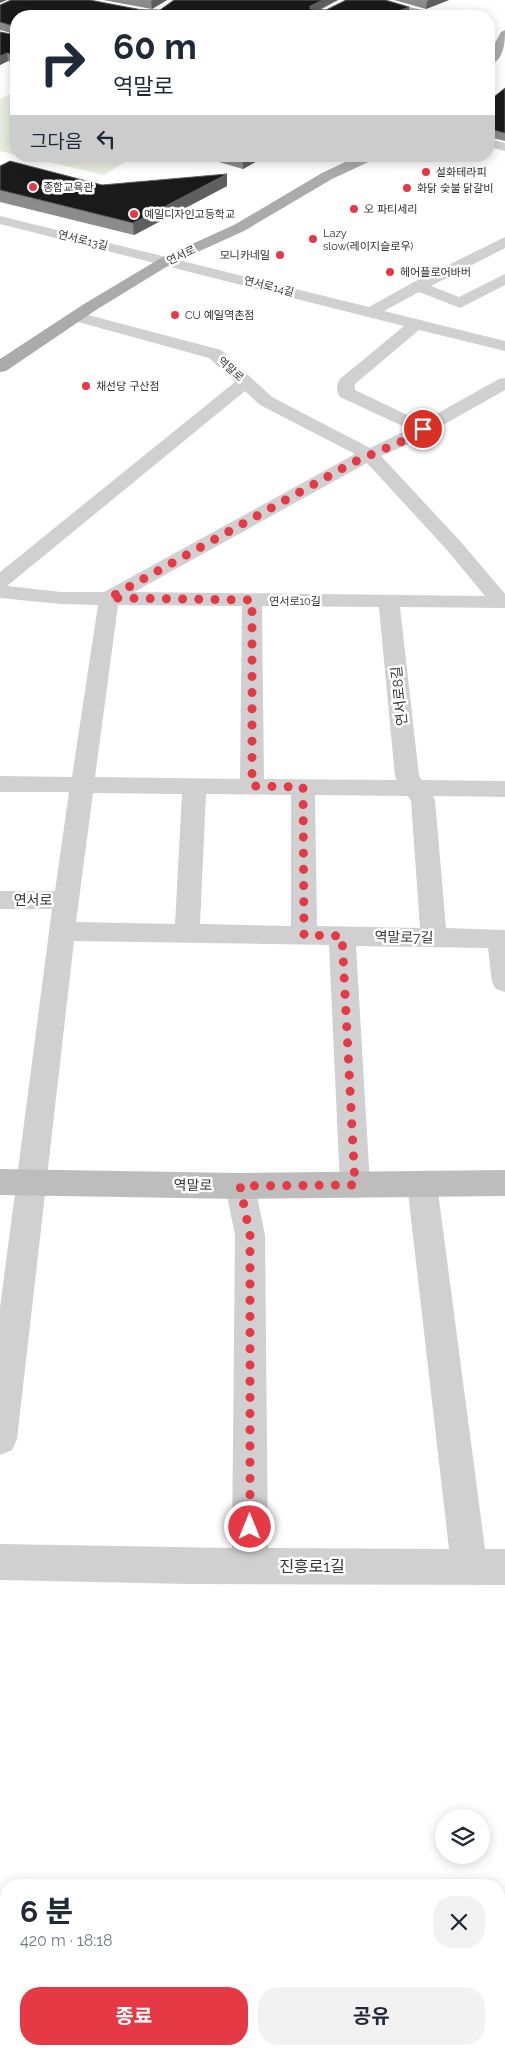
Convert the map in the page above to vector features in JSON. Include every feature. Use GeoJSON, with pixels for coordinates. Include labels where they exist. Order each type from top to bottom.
{"type":"FeatureCollection","features":[{"type":"Feature","properties":{"kind":"main road"},"geometry":{"type":"LineString","coordinates":[[375,0],[408,10]]}},
{"type":"Feature","properties":{"kind":"main road"},"geometry":{"type":"LineString","coordinates":[[495,54],[498,50],[502,32]]}},
{"type":"Feature","properties":{"kind":"main road","name":"연서로"},"geometry":{"type":"LineString","coordinates":[[0,368],[166,261],[239,228],[327,176],[357,162]]}},
{"type":"Feature","properties":{"kind":"street","name":"연서로13길"},"geometry":{"type":"LineString","coordinates":[[0,220],[166,261]]}},
{"type":"Feature","properties":{"kind":"street"},"geometry":{"type":"LineString","coordinates":[[372,312],[418,286],[505,242]]}},
{"type":"Feature","properties":{"kind":"street","name":"연서로14길"},"geometry":{"type":"LineString","coordinates":[[166,261],[505,346]]}},
{"type":"Feature","properties":{"kind":"street"},"geometry":{"type":"LineString","coordinates":[[418,286],[460,303],[505,279]]}},
{"type":"Feature","properties":{"kind":"street","name":"역말로"},"geometry":{"type":"LineString","coordinates":[[78,317],[215,354],[266,401],[370,455]]}},
{"type":"Feature","properties":{"kind":"street"},"geometry":{"type":"LineString","coordinates":[[417,323],[346,383],[346,393],[423,429]]}},
{"type":"Feature","properties":{"kind":"street"},"geometry":{"type":"LineString","coordinates":[[0,582],[246,382]]}},
{"type":"Feature","properties":{"kind":"street"},"geometry":{"type":"LineString","coordinates":[[1,1428],[66,900],[109,598],[354,462],[423,429],[505,383]]}},
{"type":"Feature","properties":{"kind":"street","name":"연서로10길"},"geometry":{"type":"LineString","coordinates":[[370,455],[503,602]]}},
{"type":"Feature","properties":{"kind":"street","name":"연서로10길"},"geometry":{"type":"LineString","coordinates":[[0,592],[61,598],[503,602]]}},
{"type":"Feature","properties":{"kind":"street"},"geometry":{"type":"LineString","coordinates":[[252,600],[252,786]]}},
{"type":"Feature","properties":{"kind":"street","name":"연서로8길"},"geometry":{"type":"LineString","coordinates":[[389,601],[407,777],[423,800],[434,938]]}},
{"type":"Feature","properties":{"kind":"street"},"geometry":{"type":"LineString","coordinates":[[0,784],[505,789]]}},
{"type":"Feature","properties":{"kind":"street"},"geometry":{"type":"LineString","coordinates":[[187,933],[194,786]]}},
{"type":"Feature","properties":{"kind":"street"},"geometry":{"type":"LineString","coordinates":[[62,931],[304,935],[303,787]]}},
{"type":"Feature","properties":{"kind":"street","name":"연서로"},"geometry":{"type":"LineString","coordinates":[[0,900],[66,900]]}},
{"type":"Feature","properties":{"kind":"street","name":"역말로7길"},"geometry":{"type":"LineString","coordinates":[[304,935],[502,939]]}},
{"type":"Feature","properties":{"kind":"street"},"geometry":{"type":"LineString","coordinates":[[342,936],[355,1185]]}},
{"type":"Feature","properties":{"kind":"street"},"geometry":{"type":"LineString","coordinates":[[502,939],[505,982]]}},
{"type":"Feature","properties":{"kind":"street","name":"역말로"},"geometry":{"type":"LineString","coordinates":[[0,1182],[240,1186],[505,1183]]}},
{"type":"Feature","properties":{"kind":"street"},"geometry":{"type":"LineString","coordinates":[[422,1184],[469,1567]]}},
{"type":"Feature","properties":{"kind":"street"},"geometry":{"type":"LineString","coordinates":[[240,1186],[250,1235],[250,1566]]}},
{"type":"Feature","properties":{"kind":"street","name":"진흥로1길"},"geometry":{"type":"LineString","coordinates":[[0,1562],[250,1566],[505,1567]]}},
{"type":"Feature","properties":{"kind":"shaded area"},"geometry":{"type":"Polygon","coordinates":[[[10,94],[10,154],[0,151],[0,99],[10,94]]]}},
{"type":"Feature","properties":{"kind":"shaded area"},"geometry":{"type":"Polygon","coordinates":[[[49,162],[125,162],[104,175],[49,162]]]}},
{"type":"Feature","properties":{"kind":"building"},"geometry":{"type":"Polygon","coordinates":[[[11,0],[90,0],[142,10],[10,10],[10,25],[0,22],[0,5],[11,0]]]}},
{"type":"Feature","properties":{"kind":"building"},"geometry":{"type":"Polygon","coordinates":[[[174,0],[323,0],[310,6],[310,9],[326,10],[160,10],[174,0]]]}},
{"type":"Feature","properties":{"kind":"building"},"geometry":{"type":"Polygon","coordinates":[[[346,0],[385,0],[409,7],[401,10],[326,10],[346,0]]]}},
{"type":"Feature","properties":{"kind":"building"},"geometry":{"type":"Polygon","coordinates":[[[0,32],[10,34],[10,54],[0,56],[0,32]]]}},
{"type":"Feature","properties":{"kind":"building"},"geometry":{"type":"Polygon","coordinates":[[[505,88],[505,133],[495,130],[495,96],[505,88]]]}},
{"type":"Feature","properties":{"kind":"building"},"geometry":{"type":"Polygon","coordinates":[[[10,161],[102,185],[227,174],[133,223],[0,190],[0,166],[10,161]]]}},
{"type":"Feature","properties":{"kind":"place","name":"설화테라피"},"geometry":{"type":"Point","coordinates":[426,172]}},
{"type":"Feature","properties":{"kind":"place","name":"종합교육관"},"geometry":{"type":"Point","coordinates":[33,187]}},
{"type":"Feature","properties":{"kind":"place","name":"화닭 숯불 닭갈비"},"geometry":{"type":"Point","coordinates":[407,188]}},
{"type":"Feature","properties":{"kind":"place","name":"오 파티세리"},"geometry":{"type":"Point","coordinates":[354,209]}},
{"type":"Feature","properties":{"kind":"place","name":"예일디자인고등학교"},"geometry":{"type":"Point","coordinates":[134,214]}},
{"type":"Feature","properties":{"kind":"place","name":"Lazy slow(레이지슬로우)"},"geometry":{"type":"Point","coordinates":[313,239]}},
{"type":"Feature","properties":{"kind":"place","name":"모니카네일"},"geometry":{"type":"Point","coordinates":[280,255]}},
{"type":"Feature","properties":{"kind":"place","name":"헤어플로어바버"},"geometry":{"type":"Point","coordinates":[390,272]}},
{"type":"Feature","properties":{"kind":"place","name":"CU 예일역촌점"},"geometry":{"type":"Point","coordinates":[175,315]}},
{"type":"Feature","properties":{"kind":"place","name":"채선당 구산점"},"geometry":{"type":"Point","coordinates":[86,386]}},
{"type":"Feature","properties":{"kind":"route"},"geometry":{"type":"LineString","coordinates":[[250,1527],[250,1235],[240,1186],[355,1185],[342,936],[304,935],[303,787],[252,786],[252,600],[109,598],[354,462],[405,440],[423,429]]}}]}
